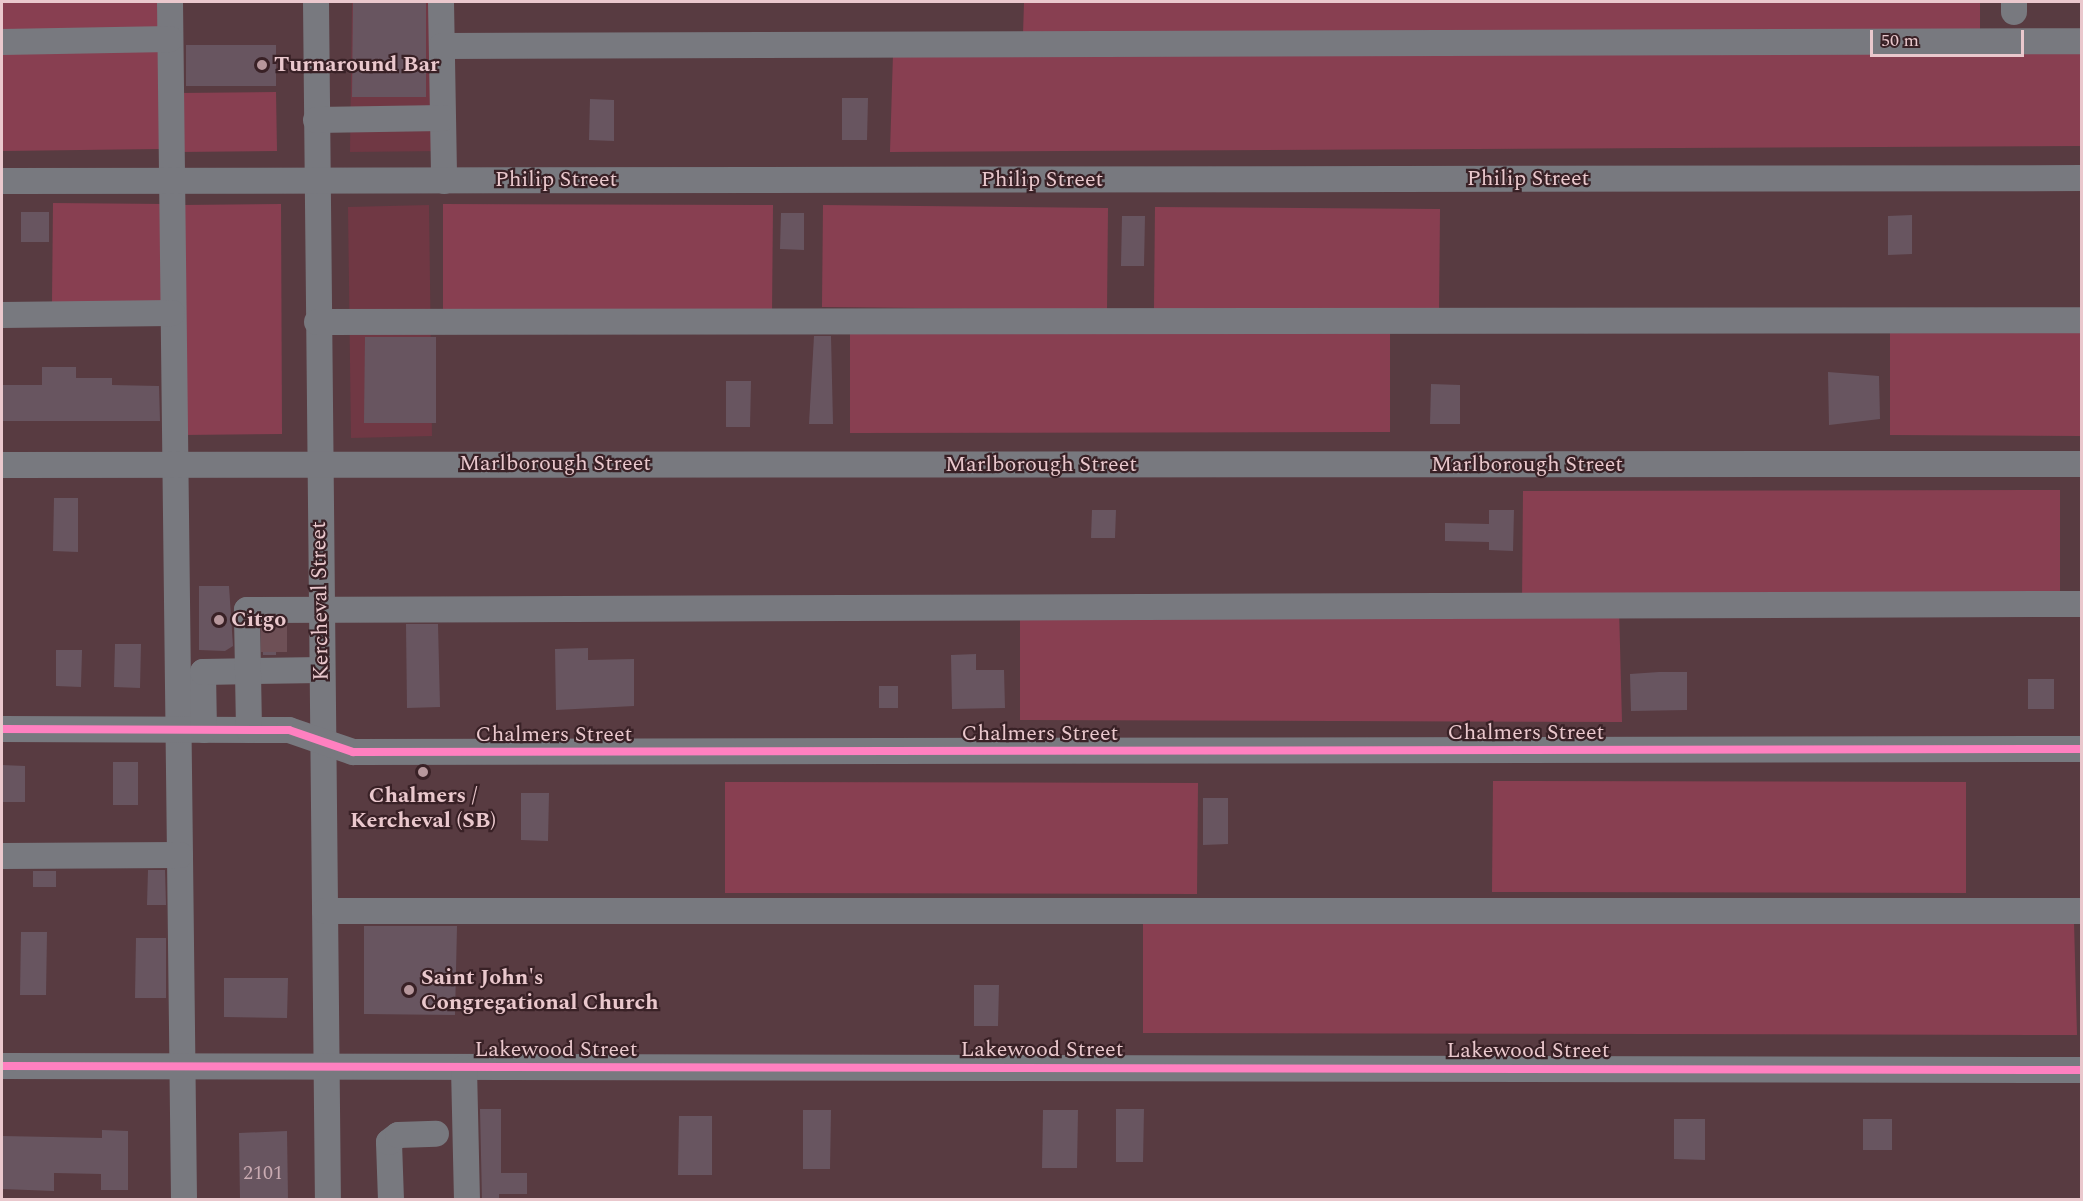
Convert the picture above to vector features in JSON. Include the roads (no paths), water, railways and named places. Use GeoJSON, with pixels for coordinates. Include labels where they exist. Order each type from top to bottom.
{"type":"FeatureCollection","features":[{"type":"Feature","properties":{"kind":"street"},"geometry":{"type":"LineString","coordinates":[[170,2],[170,181],[184,1200]]}},
{"type":"Feature","properties":{"kind":"street","name":"Kercheval Street"},"geometry":{"type":"LineString","coordinates":[[316,2],[318,464],[328,1200]]}},
{"type":"Feature","properties":{"kind":"street"},"geometry":{"type":"LineString","coordinates":[[441,2],[444,181]]}},
{"type":"Feature","properties":{"kind":"street"},"geometry":{"type":"LineString","coordinates":[[2,42],[170,39]]}},
{"type":"Feature","properties":{"kind":"street"},"geometry":{"type":"LineString","coordinates":[[442,46],[2082,41]]}},
{"type":"Feature","properties":{"kind":"street"},"geometry":{"type":"LineString","coordinates":[[316,120],[443,118]]}},
{"type":"Feature","properties":{"kind":"street","name":"Philip Street"},"geometry":{"type":"LineString","coordinates":[[2,181],[2082,178]]}},
{"type":"Feature","properties":{"kind":"street"},"geometry":{"type":"LineString","coordinates":[[2,315],[172,313]]}},
{"type":"Feature","properties":{"kind":"street"},"geometry":{"type":"LineString","coordinates":[[317,322],[2082,320]]}},
{"type":"Feature","properties":{"kind":"street","name":"Marlborough Street"},"geometry":{"type":"LineString","coordinates":[[2,465],[2082,464]]}},
{"type":"Feature","properties":{"kind":"street"},"geometry":{"type":"LineString","coordinates":[[249,730],[247,610],[274,618],[320,609],[2082,604]]}},
{"type":"Feature","properties":{"kind":"street"},"geometry":{"type":"LineString","coordinates":[[204,730],[203,672],[247,670],[274,663],[321,670]]}},
{"type":"Feature","properties":{"kind":"street","name":"Chalmers Street"},"geometry":{"type":"LineString","coordinates":[[2,729],[289,730],[352,752],[612,754],[2082,749]]}},
{"type":"Feature","properties":{"kind":"street"},"geometry":{"type":"LineString","coordinates":[[2,856],[180,855]]}},
{"type":"Feature","properties":{"kind":"street"},"geometry":{"type":"LineString","coordinates":[[324,911],[2082,911]]}},
{"type":"Feature","properties":{"kind":"street","name":"Lakewood Street"},"geometry":{"type":"LineString","coordinates":[[2,1066],[2082,1070]]}},
{"type":"Feature","properties":{"kind":"street"},"geometry":{"type":"LineString","coordinates":[[464,1068],[467,1200]]}},
{"type":"Feature","properties":{"kind":"street"},"geometry":{"type":"LineString","coordinates":[[391,1200],[389,1142],[398,1135],[436,1134]]}},
{"type":"Feature","properties":{"kind":"tunnel"},"geometry":{"type":"LineString","coordinates":[[274,626],[274,655]]}},
{"type":"Feature","properties":{"kind":"place","name":"Turnaround Bar"},"geometry":{"type":"Point","coordinates":[262,65]}},
{"type":"Feature","properties":{"kind":"place","name":"Citgo"},"geometry":{"type":"Point","coordinates":[219,620]}},
{"type":"Feature","properties":{"kind":"place","name":"Chalmers / Kercheval (SB)"},"geometry":{"type":"Point","coordinates":[423,772]}},
{"type":"Feature","properties":{"kind":"place","name":"Saint John's Congregational Church"},"geometry":{"type":"Point","coordinates":[409,990]}}]}
